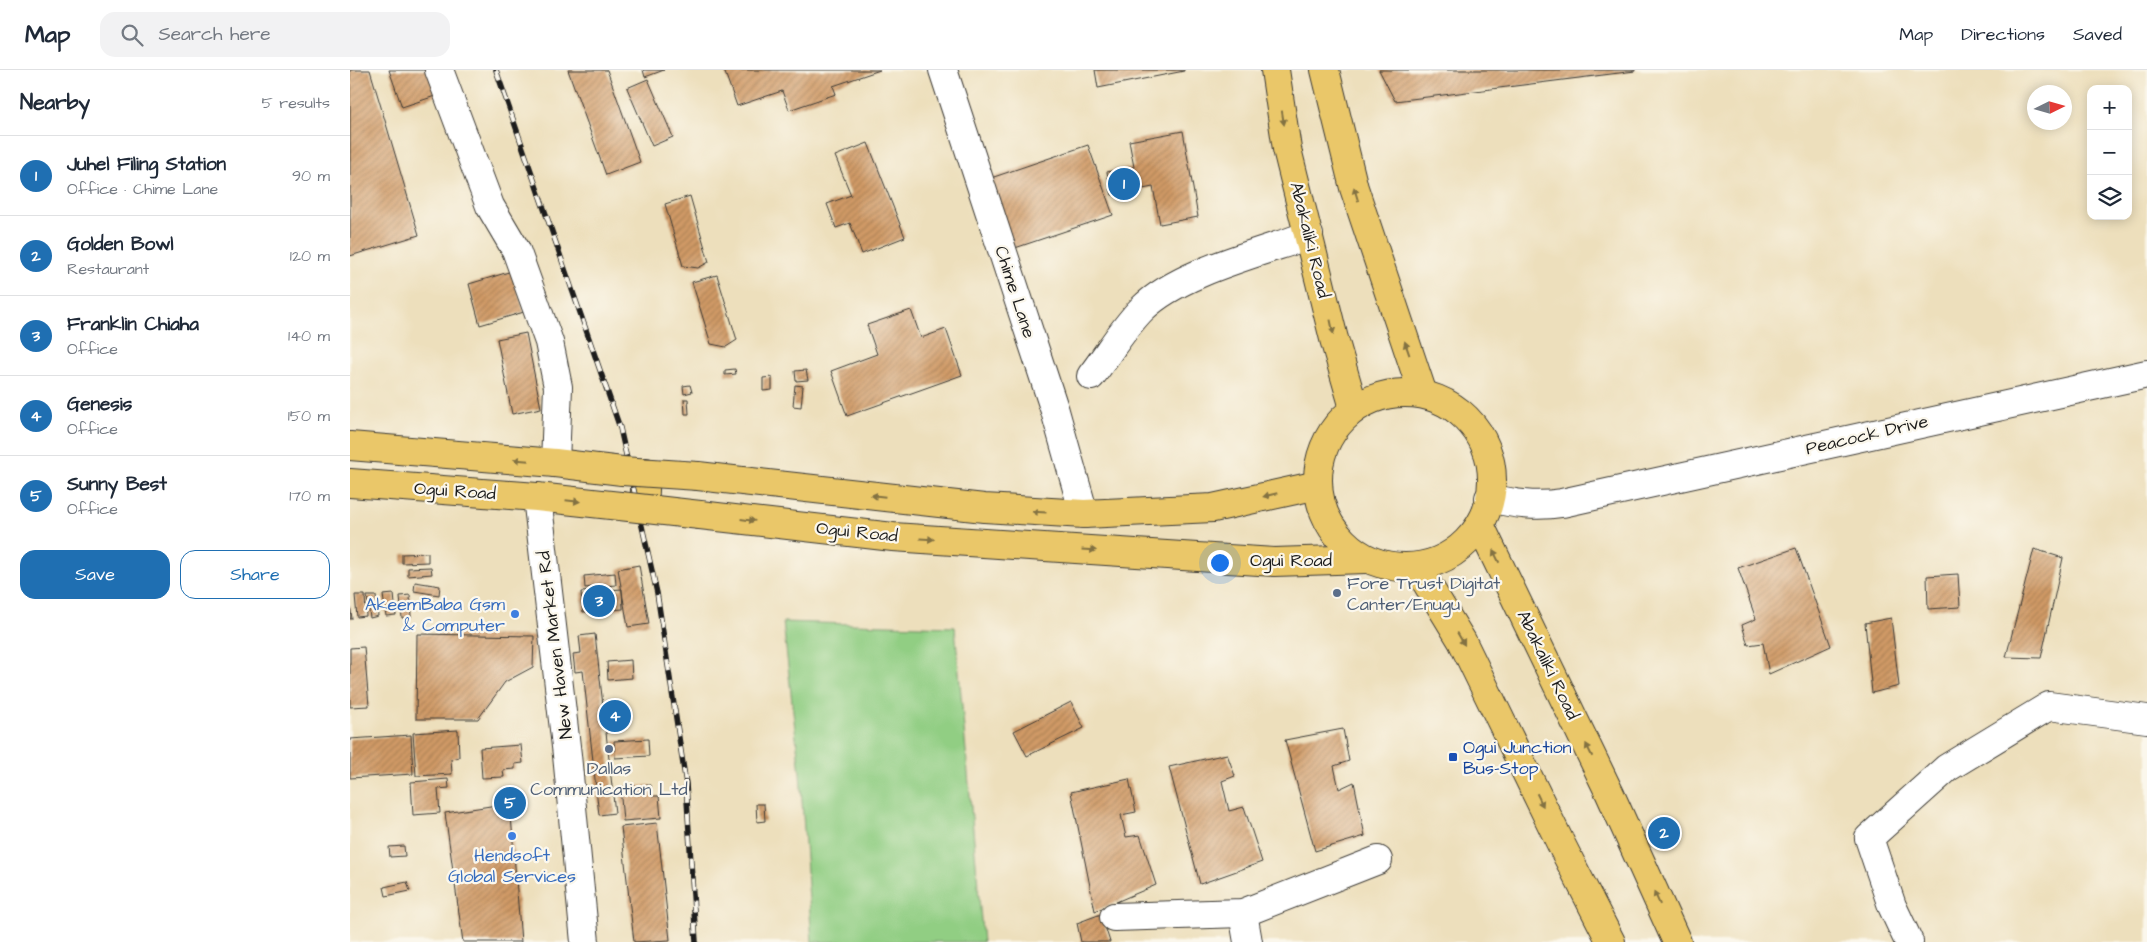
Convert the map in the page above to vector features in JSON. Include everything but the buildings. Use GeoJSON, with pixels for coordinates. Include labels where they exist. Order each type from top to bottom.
{"type":"FeatureCollection","features":[{"type":"Feature","properties":{"kind":"main road","name":"Abakaliki Road"},"geometry":{"type":"LineString","coordinates":[[1275,70],[1287,149],[1354,408]]}},
{"type":"Feature","properties":{"kind":"main road"},"geometry":{"type":"LineString","coordinates":[[1325,70],[1354,188],[1423,394]]}},
{"type":"Feature","properties":{"kind":"main road"},"geometry":{"type":"LineString","coordinates":[[1399,393],[1423,394],[1443,401],[1455,409],[1475,428],[1486,447],[1491,468],[1492,489],[1480,525],[1464,545],[1442,560],[1417,567],[1382,565],[1366,559],[1350,549],[1337,536],[1327,520],[1318,484],[1319,462],[1326,442],[1338,424],[1354,408],[1375,398],[1399,393]]}},
{"type":"Feature","properties":{"kind":"main road","name":"Ogui Road"},"geometry":{"type":"LineString","coordinates":[[350,446],[698,476],[984,508],[1084,514],[1212,508],[1318,484]]}},
{"type":"Feature","properties":{"kind":"main road"},"geometry":{"type":"LineString","coordinates":[[632,507],[634,471]]}},
{"type":"Feature","properties":{"kind":"main road","name":"Ogui Road"},"geometry":{"type":"LineString","coordinates":[[350,483],[537,497],[913,538],[1274,562],[1366,559]]}},
{"type":"Feature","properties":{"kind":"main road","name":"Abakaliki Road"},"geometry":{"type":"LineString","coordinates":[[1480,525],[1610,794],[1677,942]]}},
{"type":"Feature","properties":{"kind":"main road"},"geometry":{"type":"LineString","coordinates":[[1417,567],[1462,641],[1561,844],[1612,942]]}},
{"type":"Feature","properties":{"kind":"street"},"geometry":{"type":"LineString","coordinates":[[439,70],[490,206],[516,250],[549,342],[558,387],[555,463]]}},
{"type":"Feature","properties":{"kind":"street","name":"Chime Lane"},"geometry":{"type":"LineString","coordinates":[[943,70],[1055,411],[1084,514]]}},
{"type":"Feature","properties":{"kind":"street"},"geometry":{"type":"LineString","coordinates":[[1091,376],[1142,309],[1168,289],[1200,274],[1309,235]]}},
{"type":"Feature","properties":{"kind":"street","name":"Peacock Drive"},"geometry":{"type":"LineString","coordinates":[[1489,498],[1522,505],[1539,506],[1587,497],[2147,374]]}},
{"type":"Feature","properties":{"kind":"street","name":"New Haven Market Rd"},"geometry":{"type":"LineString","coordinates":[[537,497],[567,755],[585,942]]}},
{"type":"Feature","properties":{"kind":"street"},"geometry":{"type":"LineString","coordinates":[[1909,942],[1892,906],[1869,838],[1947,768],[2049,706],[2147,719]]}},
{"type":"Feature","properties":{"kind":"street"},"geometry":{"type":"LineString","coordinates":[[1114,917],[1243,913],[1378,860]]}},
{"type":"Feature","properties":{"kind":"street"},"geometry":{"type":"LineString","coordinates":[[1243,913],[1248,942]]}},
{"type":"Feature","properties":{"kind":"green space"},"geometry":{"type":"Polygon","coordinates":[[[783,622],[955,627],[983,942],[812,942],[800,773],[783,622]]]}},
{"type":"Feature","properties":{"kind":"railway"},"geometry":{"type":"LineString","coordinates":[[496,70],[620,428],[657,593],[686,784],[696,942]]}},
{"type":"Feature","properties":{"kind":"place","name":"Juhel Filing Station"},"geometry":{"type":"Point","coordinates":[1124,184]}},
{"type":"Feature","properties":{"kind":"place","name":"Fore Trust Digitat Canter/Enugu"},"geometry":{"type":"Point","coordinates":[1337,593]}},
{"type":"Feature","properties":{"kind":"place","name":"Franklin Chiaha"},"geometry":{"type":"Point","coordinates":[599,601]}},
{"type":"Feature","properties":{"kind":"place","name":"AkeemBaba Gsm & Computer"},"geometry":{"type":"Point","coordinates":[515,614]}},
{"type":"Feature","properties":{"kind":"place","name":"Genesis"},"geometry":{"type":"Point","coordinates":[615,716]}},
{"type":"Feature","properties":{"kind":"place","name":"Dallas Communication Ltd"},"geometry":{"type":"Point","coordinates":[609,749]}},
{"type":"Feature","properties":{"kind":"place","name":"Ogui Junction Bus-Stop"},"geometry":{"type":"Point","coordinates":[1453,757]}},
{"type":"Feature","properties":{"kind":"place","name":"Sunny Best"},"geometry":{"type":"Point","coordinates":[510,803]}},
{"type":"Feature","properties":{"kind":"place","name":"Golden Bowl"},"geometry":{"type":"Point","coordinates":[1664,833]}},
{"type":"Feature","properties":{"kind":"place","name":"Hendsoft Global Services"},"geometry":{"type":"Point","coordinates":[512,836]}}]}
